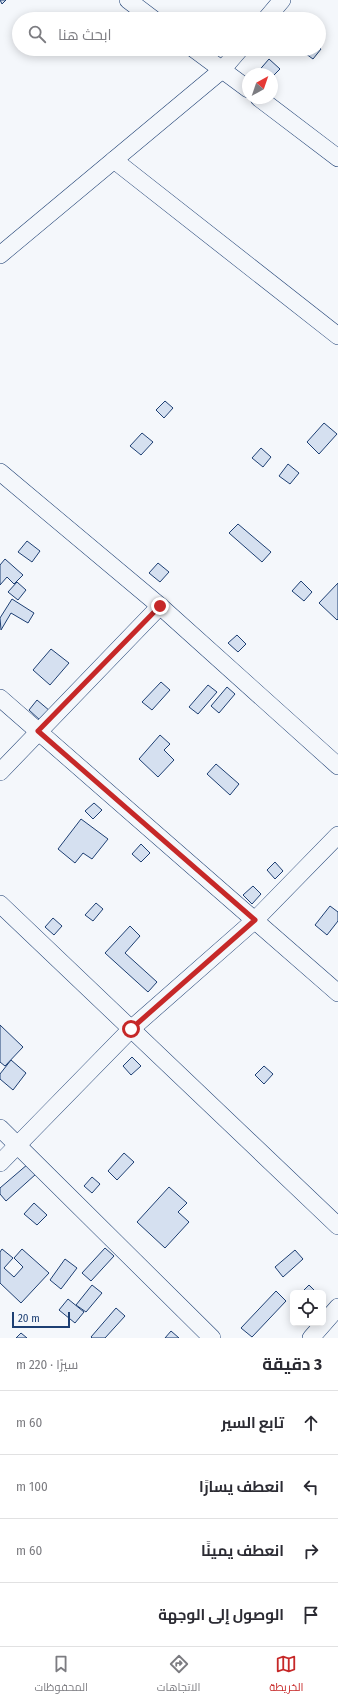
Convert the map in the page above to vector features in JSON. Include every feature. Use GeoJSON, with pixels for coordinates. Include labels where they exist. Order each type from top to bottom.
{"type":"FeatureCollection","features":[{"type":"Feature","properties":{"kind":"street"},"geometry":{"type":"LineString","coordinates":[[128,0],[144,12]]}},
{"type":"Feature","properties":{"kind":"street"},"geometry":{"type":"LineString","coordinates":[[272,12],[282,0]]}},
{"type":"Feature","properties":{"kind":"street"},"geometry":{"type":"LineString","coordinates":[[203,56],[242,85]]}},
{"type":"Feature","properties":{"kind":"street"},"geometry":{"type":"LineString","coordinates":[[0,255],[222,70],[234,56]]}},
{"type":"Feature","properties":{"kind":"street"},"geometry":{"type":"LineString","coordinates":[[267,104],[338,158]]}},
{"type":"Feature","properties":{"kind":"street"},"geometry":{"type":"LineString","coordinates":[[114,160],[338,336]]}},
{"type":"Feature","properties":{"kind":"street"},"geometry":{"type":"LineString","coordinates":[[0,472],[160,606],[338,766]]}},
{"type":"Feature","properties":{"kind":"street"},"geometry":{"type":"LineString","coordinates":[[0,772],[160,606]]}},
{"type":"Feature","properties":{"kind":"street"},"geometry":{"type":"LineString","coordinates":[[0,698],[338,994]]}},
{"type":"Feature","properties":{"kind":"street"},"geometry":{"type":"LineString","coordinates":[[0,1164],[131,1029],[255,920],[338,835]]}},
{"type":"Feature","properties":{"kind":"street"},"geometry":{"type":"LineString","coordinates":[[0,904],[338,1226]]}},
{"type":"Feature","properties":{"kind":"street"},"geometry":{"type":"LineString","coordinates":[[0,1128],[212,1338]]}},
{"type":"Feature","properties":{"kind":"street"},"geometry":{"type":"LineString","coordinates":[[311,1338],[338,1307]]}},
{"type":"Feature","properties":{"kind":"building"},"geometry":{"type":"Polygon","coordinates":[[[0,0],[6,0],[2,4],[0,0]]]}},
{"type":"Feature","properties":{"kind":"building"},"geometry":{"type":"Polygon","coordinates":[[[269,59],[280,69],[278,71],[278,68],[261,68],[269,59]]]}},
{"type":"Feature","properties":{"kind":"building"},"geometry":{"type":"Polygon","coordinates":[[[165,401],[173,408],[164,418],[156,410],[165,401]]]}},
{"type":"Feature","properties":{"kind":"building"},"geometry":{"type":"Polygon","coordinates":[[[324,423],[337,434],[319,454],[307,442],[324,423]]]}},
{"type":"Feature","properties":{"kind":"building"},"geometry":{"type":"Polygon","coordinates":[[[142,433],[153,442],[141,455],[130,446],[142,433]]]}},
{"type":"Feature","properties":{"kind":"building"},"geometry":{"type":"Polygon","coordinates":[[[261,448],[271,457],[263,467],[252,458],[261,448]]]}},
{"type":"Feature","properties":{"kind":"building"},"geometry":{"type":"Polygon","coordinates":[[[288,464],[299,473],[290,484],[279,476],[288,464]]]}},
{"type":"Feature","properties":{"kind":"building"},"geometry":{"type":"Polygon","coordinates":[[[238,524],[271,552],[262,562],[229,533],[238,524]]]}},
{"type":"Feature","properties":{"kind":"building"},"geometry":{"type":"Polygon","coordinates":[[[27,541],[40,551],[32,562],[18,552],[27,541]]]}},
{"type":"Feature","properties":{"kind":"building"},"geometry":{"type":"Polygon","coordinates":[[[5,559],[23,575],[14,584],[7,577],[0,585],[0,565],[5,559]]]}},
{"type":"Feature","properties":{"kind":"building"},"geometry":{"type":"Polygon","coordinates":[[[158,563],[169,572],[160,582],[149,573],[158,563]]]}},
{"type":"Feature","properties":{"kind":"building"},"geometry":{"type":"Polygon","coordinates":[[[301,581],[312,592],[304,601],[292,591],[301,581]]]}},
{"type":"Feature","properties":{"kind":"building"},"geometry":{"type":"Polygon","coordinates":[[[17,582],[26,590],[18,600],[8,592],[17,582]]]}},
{"type":"Feature","properties":{"kind":"building"},"geometry":{"type":"Polygon","coordinates":[[[338,583],[338,619],[337,620],[319,603],[338,583]]]}},
{"type":"Feature","properties":{"kind":"building"},"geometry":{"type":"Polygon","coordinates":[[[12,599],[34,613],[28,623],[11,613],[1,630],[0,618],[12,599]]]}},
{"type":"Feature","properties":{"kind":"building"},"geometry":{"type":"Polygon","coordinates":[[[237,635],[246,644],[238,652],[228,643],[237,635]]]}},
{"type":"Feature","properties":{"kind":"building"},"geometry":{"type":"Polygon","coordinates":[[[51,649],[69,663],[50,685],[33,670],[51,649]]]}},
{"type":"Feature","properties":{"kind":"building"},"geometry":{"type":"Polygon","coordinates":[[[161,682],[170,690],[152,710],[142,702],[161,682]]]}},
{"type":"Feature","properties":{"kind":"building"},"geometry":{"type":"Polygon","coordinates":[[[208,685],[217,692],[198,714],[189,707],[208,685]]]}},
{"type":"Feature","properties":{"kind":"building"},"geometry":{"type":"Polygon","coordinates":[[[227,687],[235,694],[219,713],[211,706],[227,687]]]}},
{"type":"Feature","properties":{"kind":"building"},"geometry":{"type":"Polygon","coordinates":[[[37,700],[50,711],[41,721],[29,710],[37,700]]]}},
{"type":"Feature","properties":{"kind":"building"},"geometry":{"type":"Polygon","coordinates":[[[160,735],[170,744],[164,750],[174,760],[158,777],[139,759],[160,735]]]}},
{"type":"Feature","properties":{"kind":"building"},"geometry":{"type":"Polygon","coordinates":[[[216,764],[239,784],[230,795],[207,774],[216,764]]]}},
{"type":"Feature","properties":{"kind":"building"},"geometry":{"type":"Polygon","coordinates":[[[94,803],[102,810],[93,819],[85,811],[94,803]]]}},
{"type":"Feature","properties":{"kind":"building"},"geometry":{"type":"Polygon","coordinates":[[[81,819],[108,839],[92,859],[83,853],[75,863],[58,849],[81,819]]]}},
{"type":"Feature","properties":{"kind":"building"},"geometry":{"type":"Polygon","coordinates":[[[141,844],[150,853],[141,862],[132,854],[141,844]]]}},
{"type":"Feature","properties":{"kind":"building"},"geometry":{"type":"Polygon","coordinates":[[[275,862],[283,871],[275,879],[267,870],[275,862]]]}},
{"type":"Feature","properties":{"kind":"building"},"geometry":{"type":"Polygon","coordinates":[[[253,886],[261,894],[252,904],[243,895],[253,886]]]}},
{"type":"Feature","properties":{"kind":"building"},"geometry":{"type":"Polygon","coordinates":[[[96,903],[103,909],[93,921],[85,915],[96,903]]]}},
{"type":"Feature","properties":{"kind":"building"},"geometry":{"type":"Polygon","coordinates":[[[330,906],[338,912],[338,921],[327,935],[315,925],[330,906]]]}},
{"type":"Feature","properties":{"kind":"building"},"geometry":{"type":"Polygon","coordinates":[[[53,918],[62,926],[54,935],[45,927],[53,918]]]}},
{"type":"Feature","properties":{"kind":"building"},"geometry":{"type":"Polygon","coordinates":[[[130,926],[140,936],[125,953],[157,982],[148,992],[105,953],[130,926]]]}},
{"type":"Feature","properties":{"kind":"building"},"geometry":{"type":"Polygon","coordinates":[[[0,1025],[23,1047],[5,1066],[0,1062],[0,1025]]]}},
{"type":"Feature","properties":{"kind":"building"},"geometry":{"type":"Polygon","coordinates":[[[132,1057],[141,1066],[131,1075],[123,1066],[132,1057]]]}},
{"type":"Feature","properties":{"kind":"building"},"geometry":{"type":"Polygon","coordinates":[[[11,1060],[26,1073],[13,1090],[0,1079],[0,1074],[11,1060]]]}},
{"type":"Feature","properties":{"kind":"building"},"geometry":{"type":"Polygon","coordinates":[[[264,1066],[273,1074],[264,1084],[255,1075],[264,1066]]]}},
{"type":"Feature","properties":{"kind":"building"},"geometry":{"type":"Polygon","coordinates":[[[124,1153],[134,1162],[117,1180],[108,1171],[124,1153]]]}},
{"type":"Feature","properties":{"kind":"building"},"geometry":{"type":"Polygon","coordinates":[[[28,1164],[36,1174],[6,1201],[0,1194],[0,1188],[28,1164]]]}},
{"type":"Feature","properties":{"kind":"building"},"geometry":{"type":"Polygon","coordinates":[[[92,1177],[100,1184],[92,1193],[84,1186],[92,1177]]]}},
{"type":"Feature","properties":{"kind":"building"},"geometry":{"type":"Polygon","coordinates":[[[169,1187],[187,1203],[178,1212],[189,1222],[165,1248],[137,1222],[169,1187]]]}},
{"type":"Feature","properties":{"kind":"building"},"geometry":{"type":"Polygon","coordinates":[[[34,1203],[47,1215],[37,1225],[24,1214],[34,1203]]]}},
{"type":"Feature","properties":{"kind":"building"},"geometry":{"type":"Polygon","coordinates":[[[105,1248],[114,1256],[91,1281],[82,1273],[105,1248]]]}},
{"type":"Feature","properties":{"kind":"building"},"geometry":{"type":"Polygon","coordinates":[[[2,1249],[13,1258],[4,1268],[14,1277],[23,1267],[14,1258],[22,1249],[49,1273],[21,1303],[0,1283],[0,1252],[2,1249]]]}},
{"type":"Feature","properties":{"kind":"building"},"geometry":{"type":"Polygon","coordinates":[[[295,1250],[303,1259],[283,1277],[275,1267],[295,1250]]]}},
{"type":"Feature","properties":{"kind":"building"},"geometry":{"type":"Polygon","coordinates":[[[65,1259],[77,1268],[61,1289],[50,1280],[65,1259]]]}},
{"type":"Feature","properties":{"kind":"building"},"geometry":{"type":"Polygon","coordinates":[[[92,1285],[102,1293],[86,1312],[76,1305],[92,1285]]]}},
{"type":"Feature","properties":{"kind":"building"},"geometry":{"type":"Polygon","coordinates":[[[309,1285],[314,1290],[304,1290],[309,1285]]]}},
{"type":"Feature","properties":{"kind":"building"},"geometry":{"type":"Polygon","coordinates":[[[276,1291],[286,1301],[252,1337],[241,1328],[276,1291]]]}},
{"type":"Feature","properties":{"kind":"building"},"geometry":{"type":"Polygon","coordinates":[[[68,1299],[84,1312],[75,1323],[59,1310],[68,1299]]]}},
{"type":"Feature","properties":{"kind":"building"},"geometry":{"type":"Polygon","coordinates":[[[116,1308],[125,1316],[105,1338],[92,1338],[91,1337],[116,1308]]]}},
{"type":"Feature","properties":{"kind":"building"},"geometry":{"type":"Polygon","coordinates":[[[171,1331],[179,1338],[165,1338],[171,1331]]]}},
{"type":"Feature","properties":{"kind":"building"},"geometry":{"type":"Polygon","coordinates":[[[21,1333],[27,1338],[16,1338],[21,1333]]]}},
{"type":"Feature","properties":{"kind":"route"},"geometry":{"type":"LineString","coordinates":[[131,1029],[255,920],[38,731],[160,606]]}}]}
